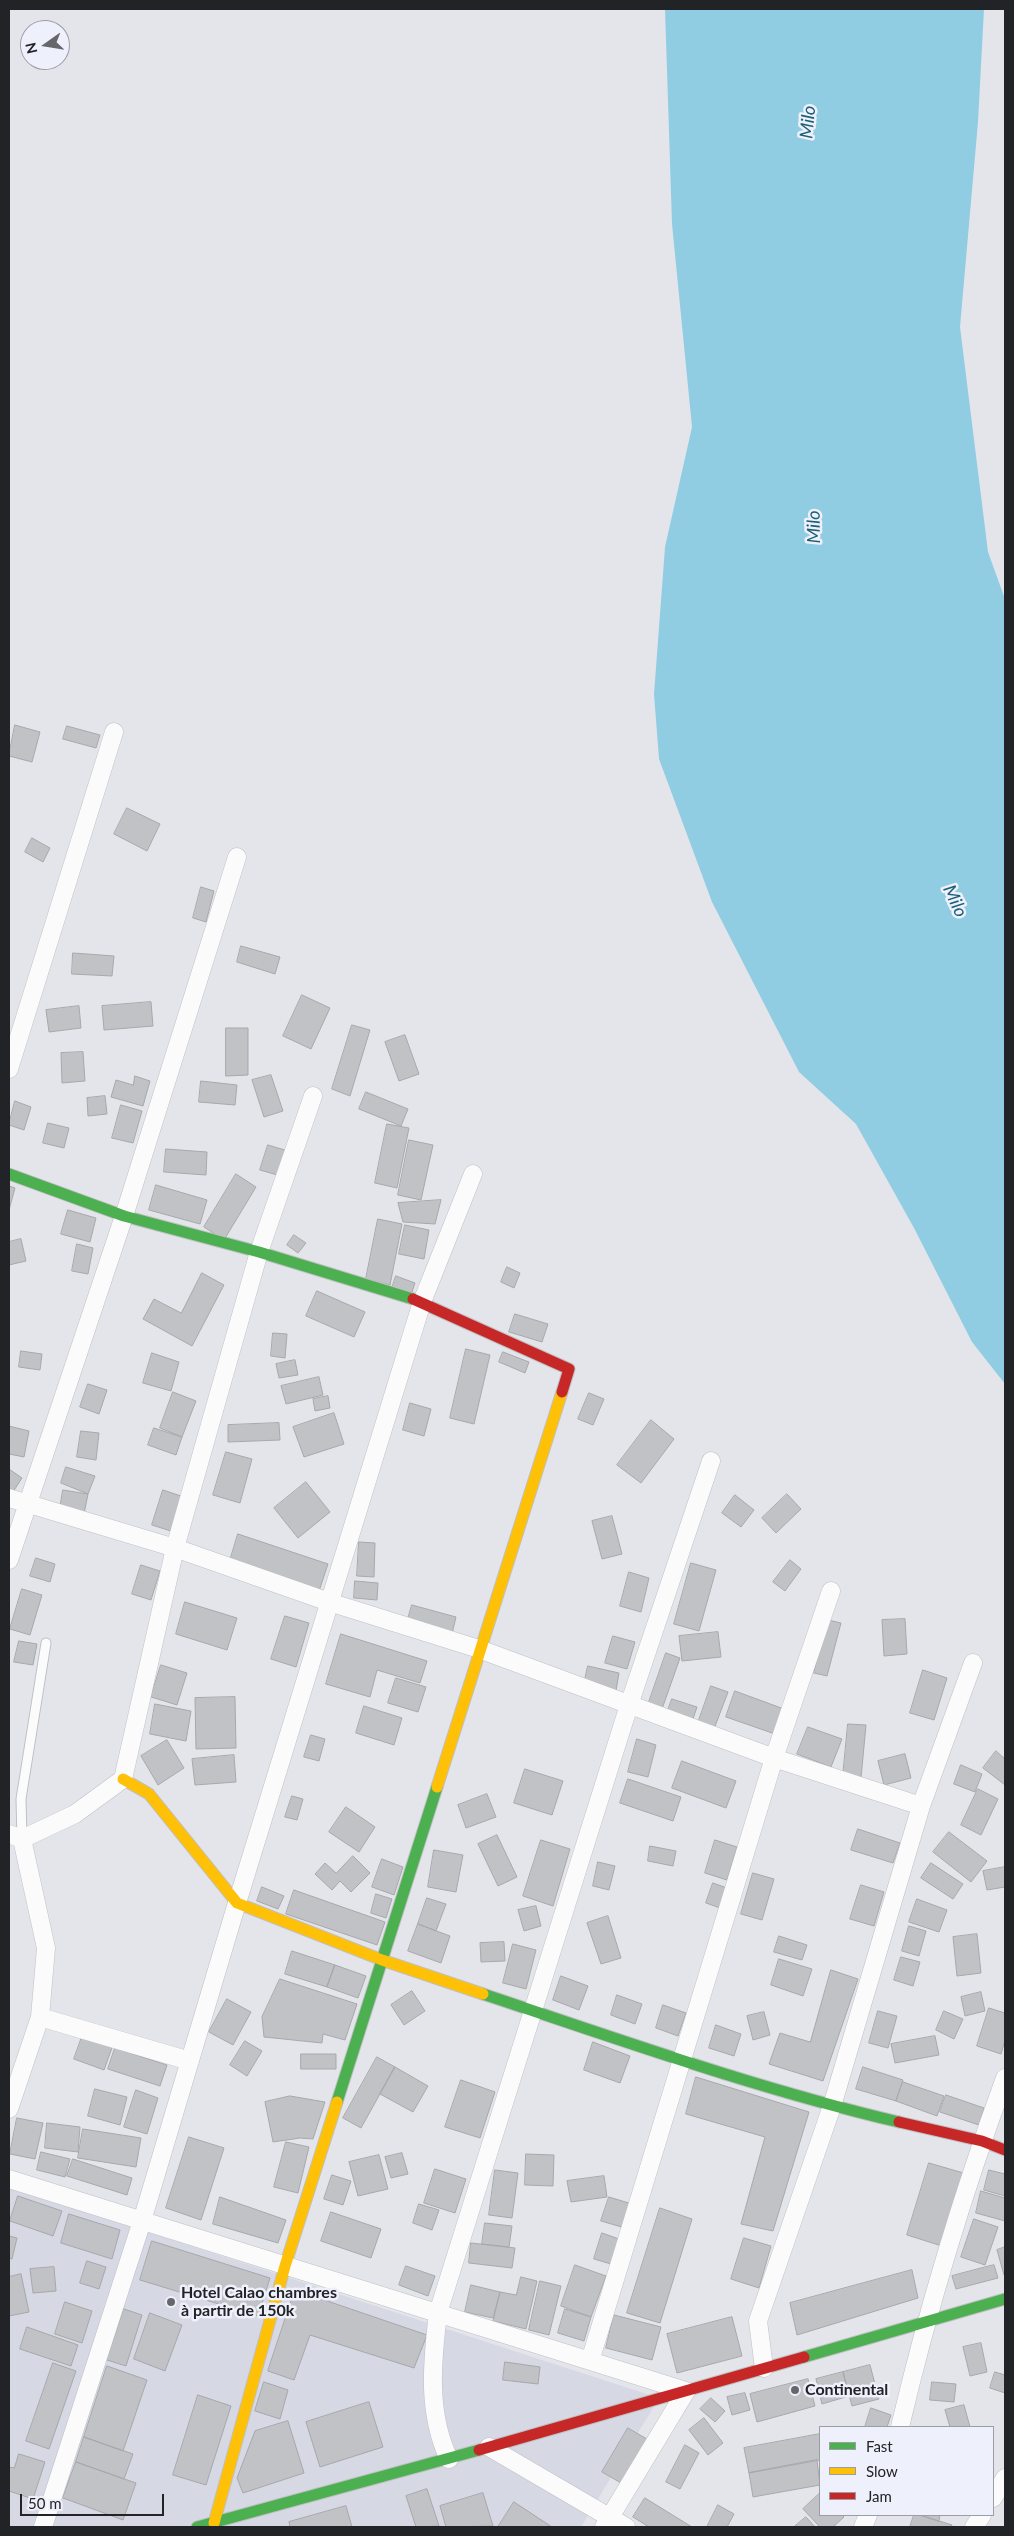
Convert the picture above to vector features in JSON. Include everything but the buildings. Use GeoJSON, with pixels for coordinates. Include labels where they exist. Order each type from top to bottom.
{"type":"FeatureCollection","features":[{"type":"Feature","properties":{"kind":"street"},"geometry":{"type":"LineString","coordinates":[[9,1069],[114,732]]}},
{"type":"Feature","properties":{"kind":"street"},"geometry":{"type":"LineString","coordinates":[[9,1560],[26,1504],[124,1216],[237,858]]}},
{"type":"Feature","properties":{"kind":"street"},"geometry":{"type":"LineString","coordinates":[[9,2109],[40,2017],[46,1948],[16,1837],[75,1814],[123,1780],[175,1548],[259,1252],[313,1096]]}},
{"type":"Feature","properties":{"kind":"street"},"geometry":{"type":"LineString","coordinates":[[9,1174],[124,1216],[259,1252],[422,1302],[569,1369],[285,2266],[214,2523]]}},
{"type":"Feature","properties":{"kind":"street"},"geometry":{"type":"LineString","coordinates":[[43,2527],[142,2221],[237,1903],[422,1302],[473,1174]]}},
{"type":"Feature","properties":{"kind":"street"},"geometry":{"type":"LineString","coordinates":[[449,2459],[435,2422],[433,2388],[438,2313],[629,1705],[711,1461]]}},
{"type":"Feature","properties":{"kind":"street"},"geometry":{"type":"LineString","coordinates":[[9,1498],[175,1548],[329,1602],[479,1649],[774,1758],[921,1806]]}},
{"type":"Feature","properties":{"kind":"street"},"geometry":{"type":"LineString","coordinates":[[590,2361],[774,1758],[831,1591]]}},
{"type":"Feature","properties":{"kind":"street"},"geometry":{"type":"LineString","coordinates":[[764,2368],[758,2321],[832,2106],[921,1806],[973,1663]]}},
{"type":"Feature","properties":{"kind":"street"},"geometry":{"type":"LineString","coordinates":[[123,1780],[149,1794],[168,1815],[203,1863],[237,1903],[382,1960],[682,2060],[832,2106],[982,2141],[1005,2150]]}},
{"type":"Feature","properties":{"kind":"street"},"geometry":{"type":"LineString","coordinates":[[40,2017],[190,2061]]}},
{"type":"Feature","properties":{"kind":"street"},"geometry":{"type":"LineString","coordinates":[[900,2426],[925,2322],[982,2141],[1005,2078]]}},
{"type":"Feature","properties":{"kind":"street"},"geometry":{"type":"LineString","coordinates":[[9,2179],[686,2391]]}},
{"type":"Feature","properties":{"kind":"street"},"geometry":{"type":"LineString","coordinates":[[197,2527],[449,2459],[1005,2299]]}},
{"type":"Feature","properties":{"kind":"street"},"geometry":{"type":"LineString","coordinates":[[607,2522],[686,2391]]}},
{"type":"Feature","properties":{"kind":"street"},"geometry":{"type":"LineString","coordinates":[[489,2446],[607,2522],[626,2527]]}},
{"type":"Feature","properties":{"kind":"street"},"geometry":{"type":"LineString","coordinates":[[994,2496],[1005,2478]]}},
{"type":"Feature","properties":{"kind":"street"},"geometry":{"type":"LineString","coordinates":[[974,2527],[981,2516]]}},
{"type":"Feature","properties":{"kind":"lane"},"geometry":{"type":"LineString","coordinates":[[16,1837],[46,1643]]}},
{"type":"Feature","properties":{"kind":"shaded area"},"geometry":{"type":"Polygon","coordinates":[[[9,2187],[659,2398],[581,2527],[9,2527],[9,2187]]]}},
{"type":"Feature","properties":{"kind":"water","name":"Milo"},"geometry":{"type":"Polygon","coordinates":[[[665,9],[984,9],[978,122],[960,327],[988,552],[1005,599],[1005,1384],[972,1342],[914,1228],[856,1124],[799,1072],[712,902],[659,759],[654,694],[665,547],[692,427],[672,224],[665,9]]]}},
{"type":"Feature","properties":{"kind":"traffic: fast"},"geometry":{"type":"LineString","coordinates":[[9,1174],[124,1216],[259,1252],[413,1299]]}},
{"type":"Feature","properties":{"kind":"traffic: fast"},"geometry":{"type":"LineString","coordinates":[[337,2102],[437,1787]]}},
{"type":"Feature","properties":{"kind":"traffic: fast"},"geometry":{"type":"LineString","coordinates":[[483,1994],[742,2079],[794,2095],[899,2122]]}},
{"type":"Feature","properties":{"kind":"traffic: fast"},"geometry":{"type":"LineString","coordinates":[[804,2357],[1005,2299]]}},
{"type":"Feature","properties":{"kind":"traffic: fast"},"geometry":{"type":"LineString","coordinates":[[197,2527],[479,2450]]}},
{"type":"Feature","properties":{"kind":"traffic: slow"},"geometry":{"type":"LineString","coordinates":[[437,1787],[562,1392]]}},
{"type":"Feature","properties":{"kind":"traffic: slow"},"geometry":{"type":"LineString","coordinates":[[123,1779],[149,1794],[237,1903],[382,1960],[483,1994]]}},
{"type":"Feature","properties":{"kind":"traffic: slow"},"geometry":{"type":"LineString","coordinates":[[214,2523],[285,2266],[337,2102]]}},
{"type":"Feature","properties":{"kind":"traffic: jam"},"geometry":{"type":"LineString","coordinates":[[413,1299],[569,1369],[562,1392]]}},
{"type":"Feature","properties":{"kind":"traffic: jam"},"geometry":{"type":"LineString","coordinates":[[899,2122],[982,2141],[1005,2150]]}},
{"type":"Feature","properties":{"kind":"traffic: jam"},"geometry":{"type":"LineString","coordinates":[[479,2450],[804,2357]]}},
{"type":"Feature","properties":{"kind":"place","name":"Hotel Calao chambres à partir de 150k"},"geometry":{"type":"Point","coordinates":[171,2302]}},
{"type":"Feature","properties":{"kind":"place","name":"Continental"},"geometry":{"type":"Point","coordinates":[795,2390]}}]}
